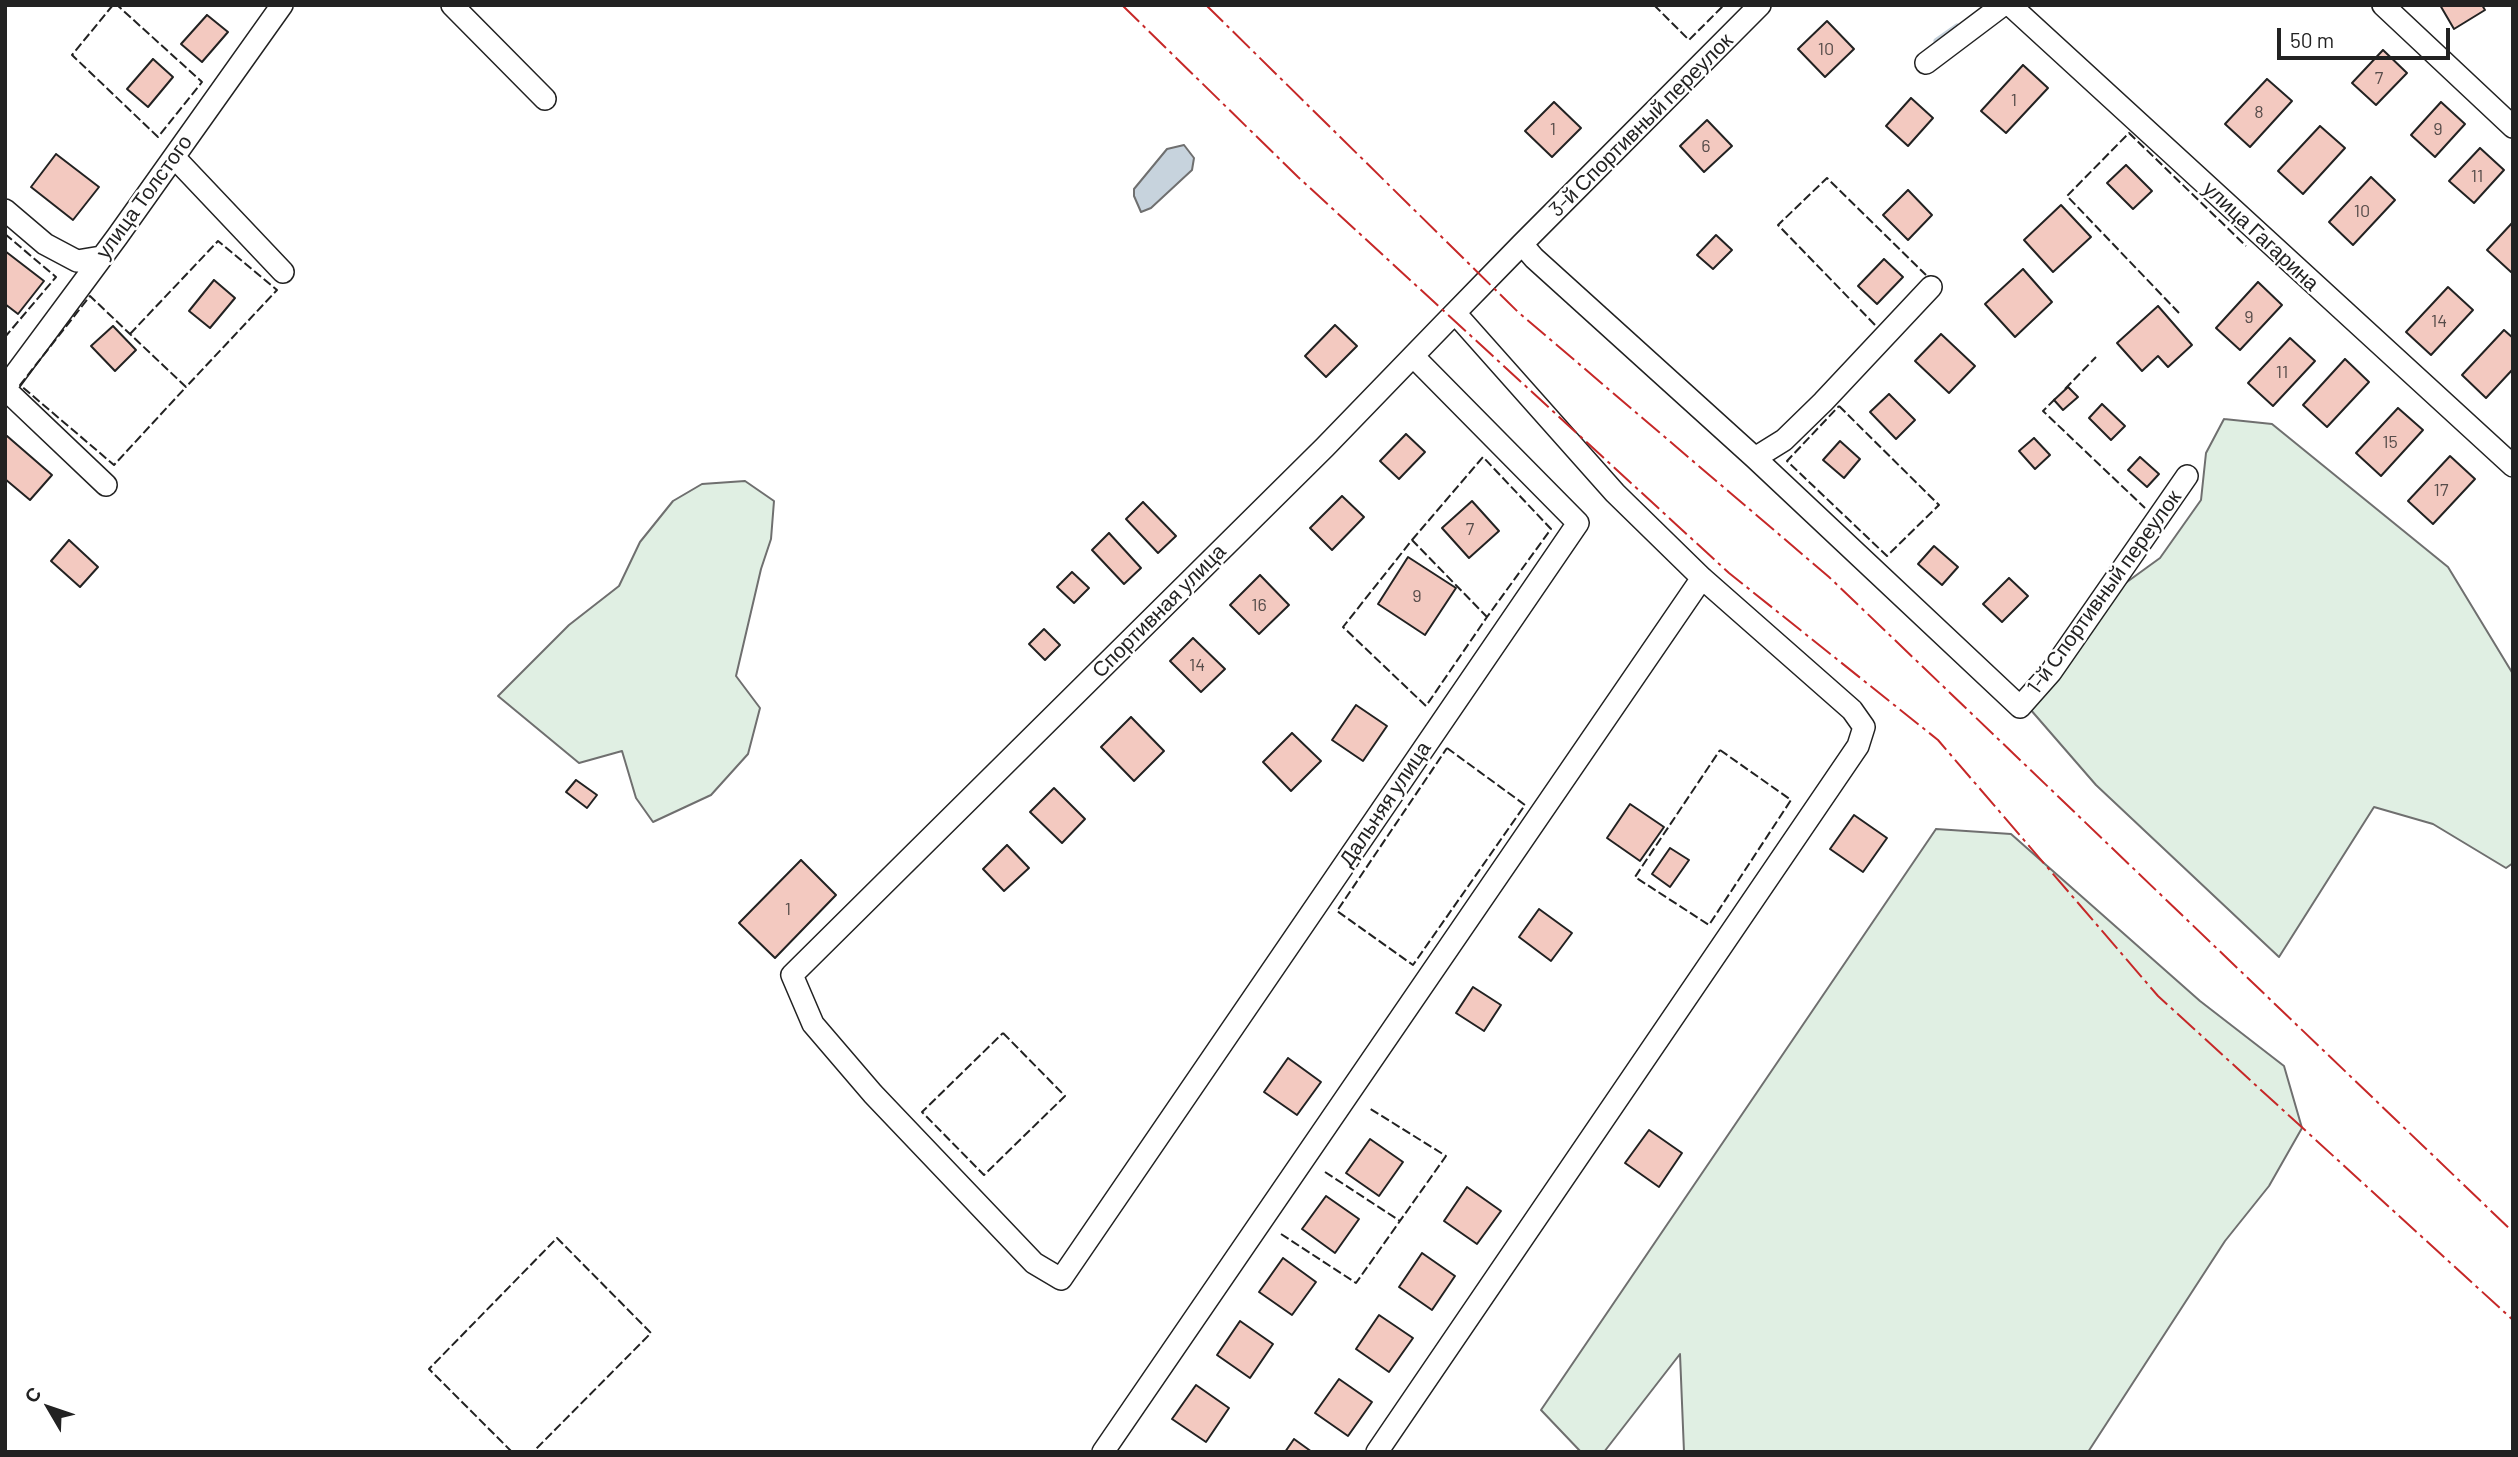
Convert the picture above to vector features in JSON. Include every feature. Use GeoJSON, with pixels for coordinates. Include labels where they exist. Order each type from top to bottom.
{"type":"FeatureCollection","features":[{"type":"Feature","properties":{"kind":"street","name":"улица Толстого"},"geometry":{"type":"LineString","coordinates":[[5,388],[282,5]]}},
{"type":"Feature","properties":{"kind":"street"},"geometry":{"type":"LineString","coordinates":[[452,5],[545,99]]}},
{"type":"Feature","properties":{"kind":"street","name":"3-й Спортивный переулок"},"geometry":{"type":"LineString","coordinates":[[1522,244],[1760,5]]}},
{"type":"Feature","properties":{"kind":"street"},"geometry":{"type":"LineString","coordinates":[[1926,63],[2003,5]]}},
{"type":"Feature","properties":{"kind":"street","name":"улица Гагарина"},"geometry":{"type":"LineString","coordinates":[[2010,5],[2513,466]]}},
{"type":"Feature","properties":{"kind":"street"},"geometry":{"type":"LineString","coordinates":[[2383,5],[2513,127]]}},
{"type":"Feature","properties":{"kind":"street"},"geometry":{"type":"LineString","coordinates":[[174,157],[283,272]]}},
{"type":"Feature","properties":{"kind":"street"},"geometry":{"type":"LineString","coordinates":[[5,210],[45,244],[77,261],[101,257]]}},
{"type":"Feature","properties":{"kind":"street"},"geometry":{"type":"LineString","coordinates":[[1522,244],[1534,258],[1755,458],[1784,440],[1931,287]]}},
{"type":"Feature","properties":{"kind":"street","name":"Спортивная улица"},"geometry":{"type":"LineString","coordinates":[[1060,1279],[1034,1263],[873,1094],[813,1024],[792,975],[1325,447],[1522,244]]}},
{"type":"Feature","properties":{"kind":"street"},"geometry":{"type":"LineString","coordinates":[[1377,1452],[1858,746],[1864,727],[1852,710],[1702,578],[1615,493],[1455,313]]}},
{"type":"Feature","properties":{"kind":"street","name":"Дальняя улица"},"geometry":{"type":"LineString","coordinates":[[1060,1279],[1578,523],[1413,356]]}},
{"type":"Feature","properties":{"kind":"street"},"geometry":{"type":"LineString","coordinates":[[5,388],[106,485]]}},
{"type":"Feature","properties":{"kind":"street","name":"1-й Спортивный переулок"},"geometry":{"type":"LineString","coordinates":[[1755,458],[2020,707],[2051,672],[2187,476]]}},
{"type":"Feature","properties":{"kind":"street"},"geometry":{"type":"LineString","coordinates":[[1102,1452],[1702,578]]}},
{"type":"Feature","properties":{"kind":"green space"},"geometry":{"type":"Polygon","coordinates":[[[2224,419],[2272,424],[2448,567],[2513,674],[2513,863],[2506,868],[2433,824],[2374,807],[2279,957],[2096,785],[2030,709],[2120,587],[2160,558],[2201,500],[2206,453],[2224,419]]]}},
{"type":"Feature","properties":{"kind":"green space"},"geometry":{"type":"Polygon","coordinates":[[[745,481],[774,501],[771,539],[761,569],[736,676],[760,708],[748,754],[711,795],[653,822],[636,798],[622,751],[579,763],[498,696],[569,625],[619,586],[640,542],[673,501],[702,484],[745,481]]]}},
{"type":"Feature","properties":{"kind":"green space"},"geometry":{"type":"Polygon","coordinates":[[[1936,829],[2011,834],[2200,1001],[2284,1066],[2302,1128],[2269,1186],[2225,1241],[2088,1452],[1684,1452],[1680,1354],[1604,1452],[1581,1452],[1541,1410],[1936,829]]]}},
{"type":"Feature","properties":{"kind":"shaded area"},"geometry":{"type":"Polygon","coordinates":[[[1184,145],[1194,158],[1192,170],[1151,208],[1141,212],[1134,189],[1167,149],[1184,145]]]}},
{"type":"Feature","properties":{"kind":"building"},"geometry":{"type":"Polygon","coordinates":[[[2440,5],[2482,5],[2485,10],[2454,29],[2440,5]]]}},
{"type":"Feature","properties":{"kind":"building"},"geometry":{"type":"Polygon","coordinates":[[[207,15],[228,32],[202,62],[181,44],[207,15]]]}},
{"type":"Feature","properties":{"kind":"building"},"geometry":{"type":"Polygon","coordinates":[[[1827,21],[1854,49],[1825,77],[1798,49],[1827,21]]]}},
{"type":"Feature","properties":{"kind":"building"},"geometry":{"type":"Polygon","coordinates":[[[2383,50],[2407,73],[2376,105],[2352,83],[2383,50]]]}},
{"type":"Feature","properties":{"kind":"building"},"geometry":{"type":"Polygon","coordinates":[[[153,59],[173,77],[148,107],[127,89],[153,59]]]}},
{"type":"Feature","properties":{"kind":"building"},"geometry":{"type":"Polygon","coordinates":[[[2023,65],[2048,88],[2006,133],[1981,111],[2023,65]]]}},
{"type":"Feature","properties":{"kind":"building"},"geometry":{"type":"Polygon","coordinates":[[[2267,79],[2292,101],[2250,147],[2225,124],[2267,79]]]}},
{"type":"Feature","properties":{"kind":"building"},"geometry":{"type":"Polygon","coordinates":[[[1911,98],[1933,118],[1908,146],[1886,126],[1911,98]]]}},
{"type":"Feature","properties":{"kind":"building"},"geometry":{"type":"Polygon","coordinates":[[[1554,102],[1581,128],[1552,157],[1525,131],[1554,102]]]}},
{"type":"Feature","properties":{"kind":"building"},"geometry":{"type":"Polygon","coordinates":[[[2441,102],[2465,124],[2435,157],[2411,135],[2441,102]]]}},
{"type":"Feature","properties":{"kind":"building"},"geometry":{"type":"Polygon","coordinates":[[[1707,120],[1732,146],[1704,172],[1680,146],[1707,120]]]}},
{"type":"Feature","properties":{"kind":"building"},"geometry":{"type":"Polygon","coordinates":[[[2320,126],[2345,148],[2303,194],[2278,171],[2320,126]]]}},
{"type":"Feature","properties":{"kind":"building"},"geometry":{"type":"Polygon","coordinates":[[[2480,148],[2504,170],[2474,203],[2449,181],[2480,148]]]}},
{"type":"Feature","properties":{"kind":"building"},"geometry":{"type":"Polygon","coordinates":[[[56,154],[99,187],[73,220],[31,187],[56,154]]]}},
{"type":"Feature","properties":{"kind":"building"},"geometry":{"type":"Polygon","coordinates":[[[2126,165],[2152,191],[2133,209],[2107,183],[2126,165]]]}},
{"type":"Feature","properties":{"kind":"building"},"geometry":{"type":"Polygon","coordinates":[[[2371,177],[2395,200],[2353,245],[2329,222],[2371,177]]]}},
{"type":"Feature","properties":{"kind":"building"},"geometry":{"type":"Polygon","coordinates":[[[1908,190],[1932,215],[1908,240],[1883,215],[1908,190]]]}},
{"type":"Feature","properties":{"kind":"building"},"geometry":{"type":"Polygon","coordinates":[[[2061,205],[2091,237],[2053,272],[2024,240],[2061,205]]]}},
{"type":"Feature","properties":{"kind":"building"},"geometry":{"type":"Polygon","coordinates":[[[2513,222],[2513,271],[2511,272],[2487,250],[2513,222]]]}},
{"type":"Feature","properties":{"kind":"building"},"geometry":{"type":"Polygon","coordinates":[[[1716,235],[1732,250],[1713,269],[1697,255],[1716,235]]]}},
{"type":"Feature","properties":{"kind":"building"},"geometry":{"type":"Polygon","coordinates":[[[5,251],[44,281],[18,314],[5,304],[5,251]]]}},
{"type":"Feature","properties":{"kind":"building"},"geometry":{"type":"Polygon","coordinates":[[[1884,259],[1903,277],[1877,304],[1858,286],[1884,259]]]}},
{"type":"Feature","properties":{"kind":"building"},"geometry":{"type":"Polygon","coordinates":[[[2023,269],[2052,302],[2015,337],[1985,304],[2023,269]]]}},
{"type":"Feature","properties":{"kind":"building"},"geometry":{"type":"Polygon","coordinates":[[[214,280],[235,298],[210,328],[189,311],[214,280]]]}},
{"type":"Feature","properties":{"kind":"building"},"geometry":{"type":"Polygon","coordinates":[[[2258,282],[2282,305],[2240,350],[2216,328],[2258,282]]]}},
{"type":"Feature","properties":{"kind":"building"},"geometry":{"type":"Polygon","coordinates":[[[2448,287],[2473,310],[2431,355],[2406,332],[2448,287]]]}},
{"type":"Feature","properties":{"kind":"building"},"geometry":{"type":"Polygon","coordinates":[[[2158,306],[2192,345],[2168,367],[2158,356],[2142,371],[2117,343],[2158,306]]]}},
{"type":"Feature","properties":{"kind":"building"},"geometry":{"type":"Polygon","coordinates":[[[1335,325],[1357,346],[1326,377],[1305,356],[1335,325]]]}},
{"type":"Feature","properties":{"kind":"building"},"geometry":{"type":"Polygon","coordinates":[[[113,326],[136,350],[115,371],[91,346],[113,326]]]}},
{"type":"Feature","properties":{"kind":"building"},"geometry":{"type":"Polygon","coordinates":[[[2504,330],[2513,338],[2513,369],[2486,398],[2462,375],[2504,330]]]}},
{"type":"Feature","properties":{"kind":"building"},"geometry":{"type":"Polygon","coordinates":[[[1941,334],[1975,366],[1949,393],[1915,361],[1941,334]]]}},
{"type":"Feature","properties":{"kind":"building"},"geometry":{"type":"Polygon","coordinates":[[[2290,338],[2315,361],[2273,406],[2248,383],[2290,338]]]}},
{"type":"Feature","properties":{"kind":"building"},"geometry":{"type":"Polygon","coordinates":[[[2345,359],[2369,382],[2327,427],[2303,405],[2345,359]]]}},
{"type":"Feature","properties":{"kind":"building"},"geometry":{"type":"Polygon","coordinates":[[[2068,387],[2078,397],[2063,410],[2054,400],[2068,387]]]}},
{"type":"Feature","properties":{"kind":"building"},"geometry":{"type":"Polygon","coordinates":[[[1889,394],[1915,420],[1896,439],[1870,412],[1889,394]]]}},
{"type":"Feature","properties":{"kind":"building"},"geometry":{"type":"Polygon","coordinates":[[[2102,404],[2125,426],[2111,440],[2089,418],[2102,404]]]}},
{"type":"Feature","properties":{"kind":"building"},"geometry":{"type":"Polygon","coordinates":[[[2398,408],[2423,430],[2381,476],[2356,453],[2398,408]]]}},
{"type":"Feature","properties":{"kind":"building"},"geometry":{"type":"Polygon","coordinates":[[[1406,434],[1425,452],[1399,479],[1380,461],[1406,434]]]}},
{"type":"Feature","properties":{"kind":"building"},"geometry":{"type":"Polygon","coordinates":[[[7,436],[52,475],[30,500],[5,479],[7,436]]]}},
{"type":"Feature","properties":{"kind":"building"},"geometry":{"type":"Polygon","coordinates":[[[2034,438],[2050,455],[2035,469],[2019,451],[2034,438]]]}},
{"type":"Feature","properties":{"kind":"building"},"geometry":{"type":"Polygon","coordinates":[[[1840,441],[1860,459],[1844,478],[1823,460],[1840,441]]]}},
{"type":"Feature","properties":{"kind":"building"},"geometry":{"type":"Polygon","coordinates":[[[2450,456],[2475,479],[2433,524],[2408,501],[2450,456]]]}},
{"type":"Feature","properties":{"kind":"building"},"geometry":{"type":"Polygon","coordinates":[[[2140,457],[2159,474],[2147,487],[2128,470],[2140,457]]]}},
{"type":"Feature","properties":{"kind":"building"},"geometry":{"type":"Polygon","coordinates":[[[1342,496],[1364,517],[1332,550],[1310,528],[1342,496]]]}},
{"type":"Feature","properties":{"kind":"building"},"geometry":{"type":"Polygon","coordinates":[[[1472,501],[1499,531],[1469,558],[1442,528],[1472,501]]]}},
{"type":"Feature","properties":{"kind":"building"},"geometry":{"type":"Polygon","coordinates":[[[1143,502],[1176,536],[1158,553],[1126,519],[1143,502]]]}},
{"type":"Feature","properties":{"kind":"building"},"geometry":{"type":"Polygon","coordinates":[[[1109,533],[1141,568],[1124,584],[1092,550],[1109,533]]]}},
{"type":"Feature","properties":{"kind":"building"},"geometry":{"type":"Polygon","coordinates":[[[69,540],[98,567],[80,587],[51,561],[69,540]]]}},
{"type":"Feature","properties":{"kind":"building"},"geometry":{"type":"Polygon","coordinates":[[[1934,546],[1958,567],[1942,585],[1918,564],[1934,546]]]}},
{"type":"Feature","properties":{"kind":"building"},"geometry":{"type":"Polygon","coordinates":[[[1408,557],[1456,588],[1425,635],[1378,604],[1408,557]]]}},
{"type":"Feature","properties":{"kind":"building"},"geometry":{"type":"Polygon","coordinates":[[[1072,572],[1089,588],[1074,603],[1057,587],[1072,572]]]}},
{"type":"Feature","properties":{"kind":"building"},"geometry":{"type":"Polygon","coordinates":[[[1260,575],[1289,605],[1259,634],[1230,605],[1260,575]]]}},
{"type":"Feature","properties":{"kind":"building"},"geometry":{"type":"Polygon","coordinates":[[[2009,578],[2028,596],[2002,622],[1983,604],[2009,578]]]}},
{"type":"Feature","properties":{"kind":"building"},"geometry":{"type":"Polygon","coordinates":[[[1044,629],[1060,645],[1045,660],[1029,644],[1044,629]]]}},
{"type":"Feature","properties":{"kind":"building"},"geometry":{"type":"Polygon","coordinates":[[[1193,638],[1225,669],[1201,692],[1170,661],[1193,638]]]}},
{"type":"Feature","properties":{"kind":"building"},"geometry":{"type":"Polygon","coordinates":[[[1356,705],[1387,726],[1363,761],[1332,740],[1356,705]]]}},
{"type":"Feature","properties":{"kind":"building"},"geometry":{"type":"Polygon","coordinates":[[[1131,717],[1164,751],[1134,781],[1101,747],[1131,717]]]}},
{"type":"Feature","properties":{"kind":"building"},"geometry":{"type":"Polygon","coordinates":[[[1292,733],[1321,761],[1291,791],[1263,762],[1292,733]]]}},
{"type":"Feature","properties":{"kind":"building"},"geometry":{"type":"Polygon","coordinates":[[[576,780],[597,795],[587,808],[566,792],[576,780]]]}},
{"type":"Feature","properties":{"kind":"building"},"geometry":{"type":"Polygon","coordinates":[[[1054,788],[1085,819],[1062,843],[1030,812],[1054,788]]]}},
{"type":"Feature","properties":{"kind":"building"},"geometry":{"type":"Polygon","coordinates":[[[1630,804],[1664,827],[1640,861],[1607,838],[1630,804]]]}},
{"type":"Feature","properties":{"kind":"building"},"geometry":{"type":"Polygon","coordinates":[[[1854,815],[1887,838],[1863,872],[1830,849],[1854,815]]]}},
{"type":"Feature","properties":{"kind":"building"},"geometry":{"type":"Polygon","coordinates":[[[1007,845],[1029,868],[1004,891],[983,869],[1007,845]]]}},
{"type":"Feature","properties":{"kind":"building"},"geometry":{"type":"Polygon","coordinates":[[[1670,848],[1689,860],[1670,887],[1652,874],[1670,848]]]}},
{"type":"Feature","properties":{"kind":"building"},"geometry":{"type":"Polygon","coordinates":[[[801,860],[836,895],[775,958],[739,923],[801,860]]]}},
{"type":"Feature","properties":{"kind":"building"},"geometry":{"type":"Polygon","coordinates":[[[1539,909],[1572,933],[1551,961],[1519,937],[1539,909]]]}},
{"type":"Feature","properties":{"kind":"building"},"geometry":{"type":"Polygon","coordinates":[[[1473,987],[1501,1005],[1484,1031],[1456,1013],[1473,987]]]}},
{"type":"Feature","properties":{"kind":"building"},"geometry":{"type":"Polygon","coordinates":[[[1288,1058],[1321,1082],[1297,1115],[1264,1092],[1288,1058]]]}},
{"type":"Feature","properties":{"kind":"building"},"geometry":{"type":"Polygon","coordinates":[[[1649,1130],[1682,1153],[1659,1187],[1625,1163],[1649,1130]]]}},
{"type":"Feature","properties":{"kind":"building"},"geometry":{"type":"Polygon","coordinates":[[[1370,1139],[1403,1162],[1379,1196],[1346,1173],[1370,1139]]]}},
{"type":"Feature","properties":{"kind":"building"},"geometry":{"type":"Polygon","coordinates":[[[1467,1187],[1501,1211],[1477,1244],[1444,1221],[1467,1187]]]}},
{"type":"Feature","properties":{"kind":"building"},"geometry":{"type":"Polygon","coordinates":[[[1326,1196],[1359,1219],[1335,1253],[1302,1229],[1326,1196]]]}},
{"type":"Feature","properties":{"kind":"building"},"geometry":{"type":"Polygon","coordinates":[[[1422,1253],[1455,1276],[1432,1310],[1399,1287],[1422,1253]]]}},
{"type":"Feature","properties":{"kind":"building"},"geometry":{"type":"Polygon","coordinates":[[[1283,1258],[1316,1282],[1292,1315],[1259,1292],[1283,1258]]]}},
{"type":"Feature","properties":{"kind":"building"},"geometry":{"type":"Polygon","coordinates":[[[1379,1315],[1413,1338],[1389,1372],[1356,1349],[1379,1315]]]}},
{"type":"Feature","properties":{"kind":"building"},"geometry":{"type":"Polygon","coordinates":[[[1240,1321],[1273,1344],[1250,1378],[1217,1355],[1240,1321]]]}},
{"type":"Feature","properties":{"kind":"building"},"geometry":{"type":"Polygon","coordinates":[[[1339,1379],[1372,1402],[1348,1436],[1315,1413],[1339,1379]]]}},
{"type":"Feature","properties":{"kind":"building"},"geometry":{"type":"Polygon","coordinates":[[[1196,1385],[1229,1408],[1206,1442],[1172,1419],[1196,1385]]]}},
{"type":"Feature","properties":{"kind":"building"},"geometry":{"type":"Polygon","coordinates":[[[1294,1439],[1312,1452],[1285,1452],[1294,1439]]]}},
{"type":"Feature","properties":{"kind":"waterway"},"geometry":{"type":"LineString","coordinates":[[1937,41],[1957,27]]}},
{"type":"Feature","properties":{"kind":"fence"},"geometry":{"type":"LineString","coordinates":[[113,5],[72,55],[158,137],[202,82],[117,5]]}},
{"type":"Feature","properties":{"kind":"fence"},"geometry":{"type":"LineString","coordinates":[[1654,5],[1689,40],[1724,5]]}},
{"type":"Feature","properties":{"kind":"fence"},"geometry":{"type":"LineString","coordinates":[[2179,313],[2067,196],[2129,133],[2246,246]]}},
{"type":"Feature","properties":{"kind":"fence"},"geometry":{"type":"LineString","coordinates":[[1875,325],[1778,225],[1827,178],[1926,275]]}},
{"type":"Feature","properties":{"kind":"fence"},"geometry":{"type":"LineString","coordinates":[[5,234],[56,277],[5,337]]}},
{"type":"Feature","properties":{"kind":"fence"},"geometry":{"type":"LineString","coordinates":[[130,334],[218,241],[277,290],[186,387],[130,334],[90,296],[20,385],[114,465],[186,387]]}},
{"type":"Feature","properties":{"kind":"fence"},"geometry":{"type":"LineString","coordinates":[[2065,389],[2096,357]]}},
{"type":"Feature","properties":{"kind":"fence"},"geometry":{"type":"LineString","coordinates":[[2055,399],[2043,411],[2145,508]]}},
{"type":"Feature","properties":{"kind":"fence"},"geometry":{"type":"LineString","coordinates":[[1839,406],[1939,505],[1887,556],[1787,461],[1839,406]]}},
{"type":"Feature","properties":{"kind":"fence"},"geometry":{"type":"LineString","coordinates":[[1412,540],[1483,457],[1551,529],[1426,706],[1343,627],[1412,540],[1487,617]]}},
{"type":"Feature","properties":{"kind":"fence"},"geometry":{"type":"LineString","coordinates":[[1447,748],[1525,805],[1413,965],[1337,911],[1447,748]]}},
{"type":"Feature","properties":{"kind":"fence"},"geometry":{"type":"LineString","coordinates":[[1720,750],[1791,800],[1709,925],[1635,877],[1720,750]]}},
{"type":"Feature","properties":{"kind":"fence"},"geometry":{"type":"LineString","coordinates":[[1003,1033],[1065,1096],[984,1175],[922,1112],[1003,1033]]}},
{"type":"Feature","properties":{"kind":"fence"},"geometry":{"type":"LineString","coordinates":[[1281,1234],[1356,1283],[1446,1156],[1369,1108]]}},
{"type":"Feature","properties":{"kind":"fence"},"geometry":{"type":"LineString","coordinates":[[1325,1172],[1400,1221]]}},
{"type":"Feature","properties":{"kind":"fence"},"geometry":{"type":"LineString","coordinates":[[512,1452],[429,1369],[557,1238],[651,1333],[533,1452]]}},
{"type":"Feature","properties":{"kind":"power"},"geometry":{"type":"LineString","coordinates":[[1122,5],[1298,177],[1729,573],[1938,740],[2158,996],[2513,1320]]}},
{"type":"Feature","properties":{"kind":"power"},"geometry":{"type":"LineString","coordinates":[[1206,5],[1518,312],[1829,577],[2513,1232]]}}]}
